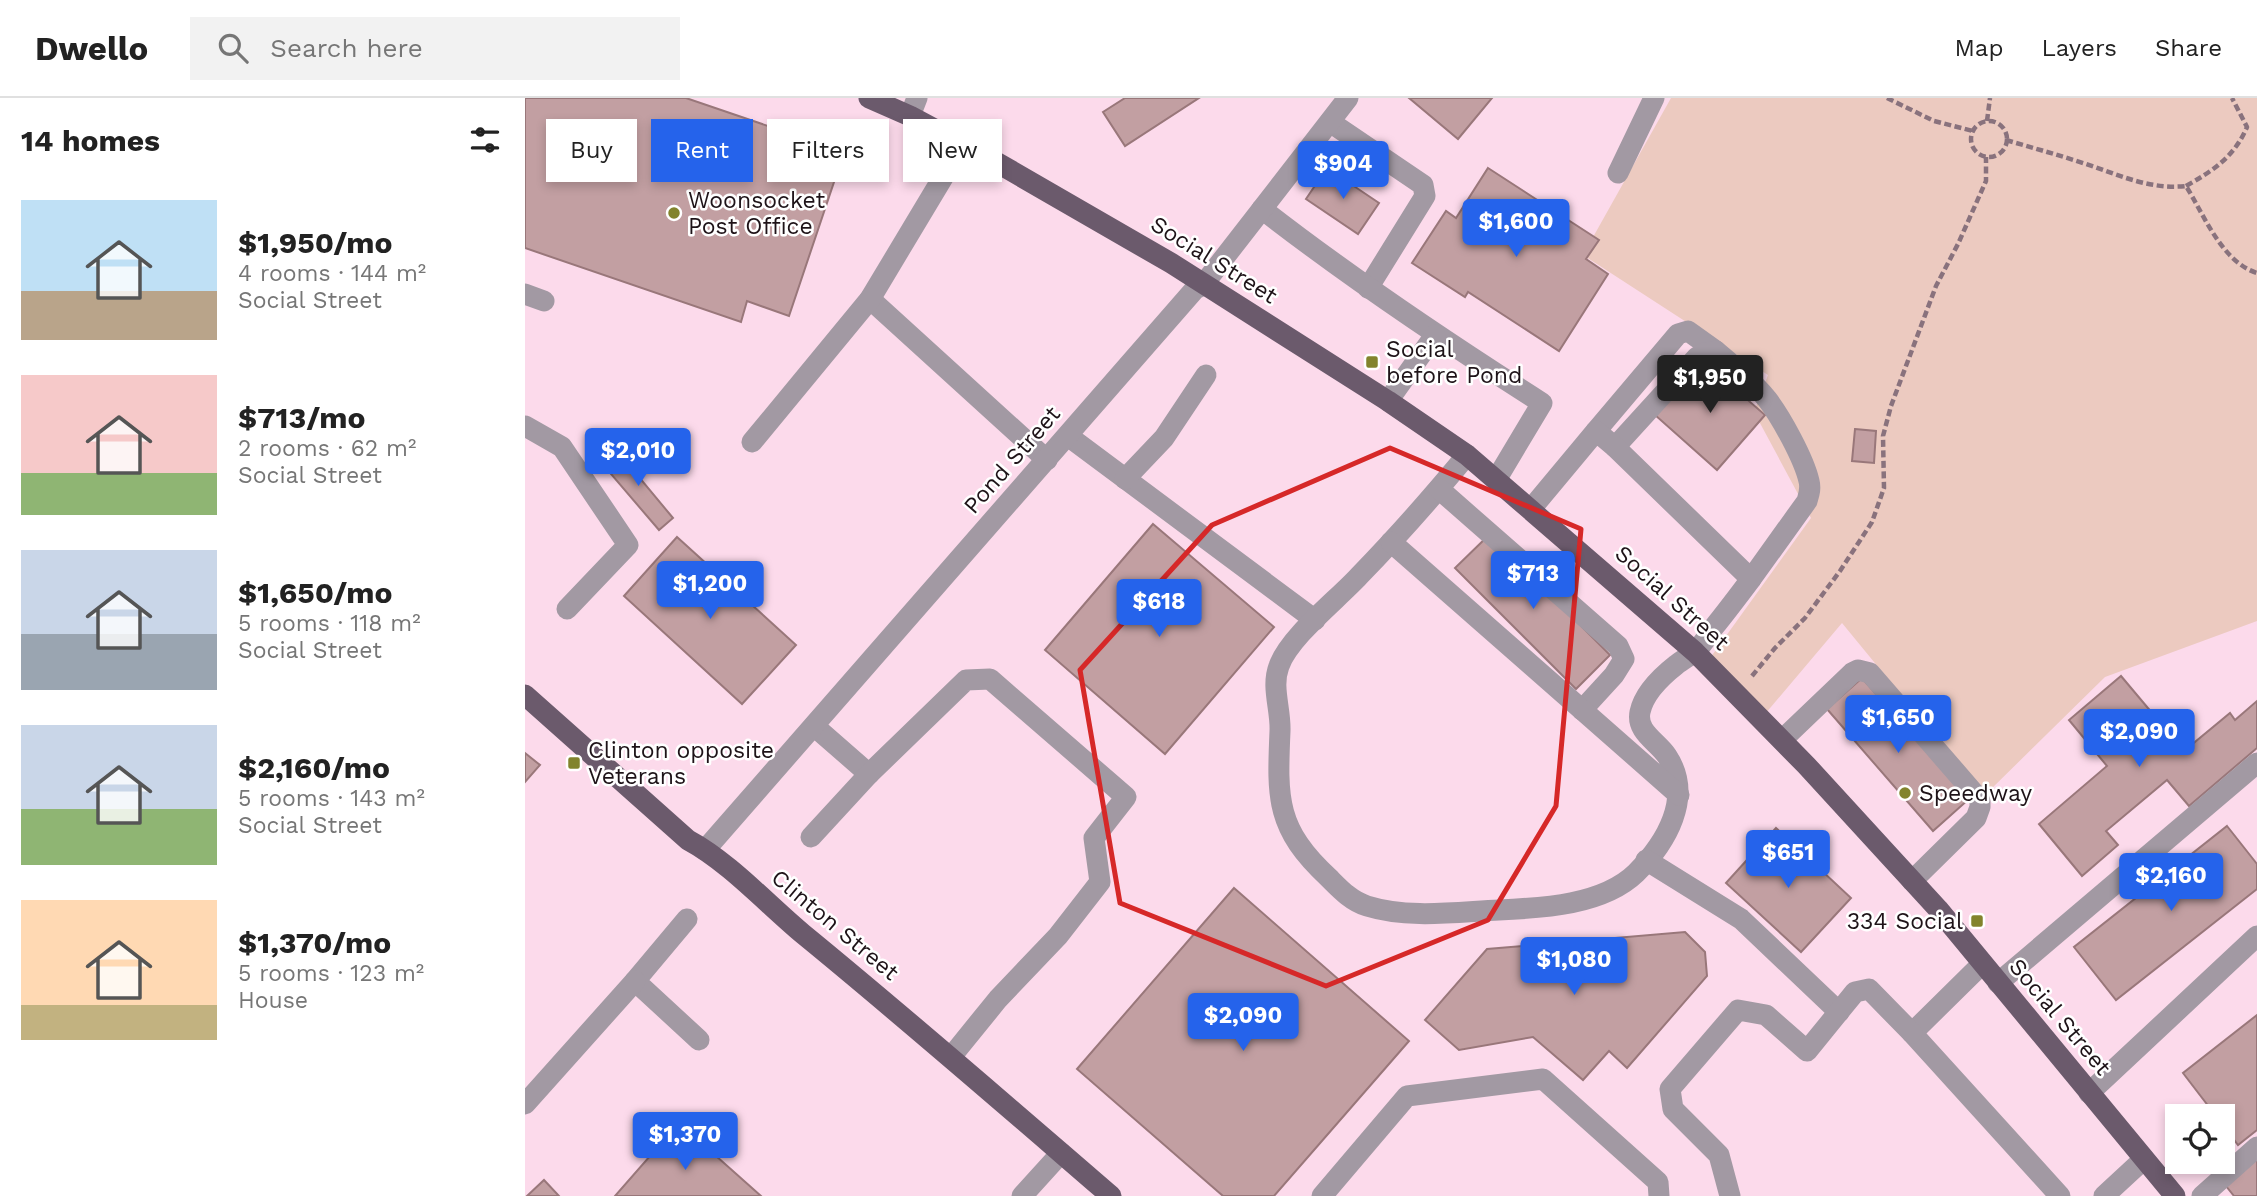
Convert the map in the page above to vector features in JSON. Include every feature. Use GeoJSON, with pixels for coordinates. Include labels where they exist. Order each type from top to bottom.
{"type":"FeatureCollection","features":[{"type":"Feature","properties":{"kind":"main road","name":"Social Street"},"geometry":{"type":"LineString","coordinates":[[869,98],[914,107],[930,119]]}},
{"type":"Feature","properties":{"kind":"main road","name":"Social Street"},"geometry":{"type":"LineString","coordinates":[[1002,166],[1171,263],[1388,401],[1467,455],[1695,652],[1782,740],[1912,881],[2175,1196]]}},
{"type":"Feature","properties":{"kind":"main road","name":"Clinton Street"},"geometry":{"type":"LineString","coordinates":[[525,695],[688,840],[705,850],[951,1057],[1111,1196]]}},
{"type":"Feature","properties":{"kind":"street","name":"Pond Street"},"geometry":{"type":"LineString","coordinates":[[705,850],[1195,289],[1203,285],[1348,98]]}},
{"type":"Feature","properties":{"kind":"street"},"geometry":{"type":"LineString","coordinates":[[1618,173],[1654,98]]}},
{"type":"Feature","properties":{"kind":"street"},"geometry":{"type":"LineString","coordinates":[[1330,122],[1423,185],[1425,196],[1368,288]]}},
{"type":"Feature","properties":{"kind":"street"},"geometry":{"type":"LineString","coordinates":[[752,442],[870,299],[940,182]]}},
{"type":"Feature","properties":{"kind":"street"},"geometry":{"type":"LineString","coordinates":[[1262,209],[1324,257],[1435,335],[1542,403],[1496,480]]}},
{"type":"Feature","properties":{"kind":"street"},"geometry":{"type":"LineString","coordinates":[[870,299],[1047,460]]}},
{"type":"Feature","properties":{"kind":"street"},"geometry":{"type":"LineString","coordinates":[[1467,455],[1391,542],[1296,640],[1279,665],[1275,687],[1280,729],[1278,791],[1285,818],[1309,860],[1350,898],[1365,906],[1387,911],[1433,913],[1550,906],[1598,897],[1615,889],[1636,873],[1662,840],[1675,817],[1679,795],[1667,755],[1643,731],[1639,719],[1644,699],[1676,665],[1695,652],[1751,579],[1807,501],[1811,491],[1809,479],[1790,436],[1767,400],[1744,375],[1688,331],[1678,334],[1531,509]]}},
{"type":"Feature","properties":{"kind":"street"},"geometry":{"type":"LineString","coordinates":[[1388,401],[1435,335]]}},
{"type":"Feature","properties":{"kind":"street"},"geometry":{"type":"LineString","coordinates":[[1615,447],[1697,357],[1716,351]]}},
{"type":"Feature","properties":{"kind":"street"},"geometry":{"type":"LineString","coordinates":[[1125,479],[1164,438],[1206,376]]}},
{"type":"Feature","properties":{"kind":"street"},"geometry":{"type":"LineString","coordinates":[[525,426],[562,447],[628,545],[567,608]]}},
{"type":"Feature","properties":{"kind":"street"},"geometry":{"type":"LineString","coordinates":[[1596,431],[1751,579]]}},
{"type":"Feature","properties":{"kind":"street"},"geometry":{"type":"LineString","coordinates":[[1068,436],[1315,620]]}},
{"type":"Feature","properties":{"kind":"street"},"geometry":{"type":"LineString","coordinates":[[1439,489],[1618,646],[1625,659],[1582,710]]}},
{"type":"Feature","properties":{"kind":"street"},"geometry":{"type":"LineString","coordinates":[[1391,542],[1679,795]]}},
{"type":"Feature","properties":{"kind":"street"},"geometry":{"type":"LineString","coordinates":[[1782,740],[1852,673],[1864,670],[1870,673],[1980,800],[1976,818],[1912,881]]}},
{"type":"Feature","properties":{"kind":"street"},"geometry":{"type":"LineString","coordinates":[[811,836],[869,774],[966,680],[990,679],[1126,797],[1094,838],[1100,882],[1058,936],[998,999],[951,1057]]}},
{"type":"Feature","properties":{"kind":"street"},"geometry":{"type":"LineString","coordinates":[[814,726],[869,774]]}},
{"type":"Feature","properties":{"kind":"street"},"geometry":{"type":"LineString","coordinates":[[1998,983],[2257,763]]}},
{"type":"Feature","properties":{"kind":"street"},"geometry":{"type":"LineString","coordinates":[[1646,860],[1741,919],[1839,1012]]}},
{"type":"Feature","properties":{"kind":"street"},"geometry":{"type":"LineString","coordinates":[[525,1104],[687,919]]}},
{"type":"Feature","properties":{"kind":"street"},"geometry":{"type":"LineString","coordinates":[[2089,1093],[2257,936]]}},
{"type":"Feature","properties":{"kind":"street"},"geometry":{"type":"LineString","coordinates":[[1912,1033],[1982,964]]}},
{"type":"Feature","properties":{"kind":"street"},"geometry":{"type":"LineString","coordinates":[[635,981],[699,1040]]}},
{"type":"Feature","properties":{"kind":"street"},"geometry":{"type":"LineString","coordinates":[[1730,1196],[1719,1155],[1673,1109],[1670,1089],[1738,1010],[1766,1016],[1807,1051],[1855,992],[1869,989],[2060,1196]]}},
{"type":"Feature","properties":{"kind":"street"},"geometry":{"type":"LineString","coordinates":[[1322,1196],[1407,1096],[1543,1079],[1658,1182],[1659,1196]]}},
{"type":"Feature","properties":{"kind":"street"},"geometry":{"type":"LineString","coordinates":[[2202,1196],[2257,1147]]}},
{"type":"Feature","properties":{"kind":"street"},"geometry":{"type":"LineString","coordinates":[[1022,1196],[1061,1153]]}},
{"type":"Feature","properties":{"kind":"street"},"geometry":{"type":"LineString","coordinates":[[2104,1196],[2144,1159]]}},
{"type":"Feature","properties":{"kind":"path"},"geometry":{"type":"LineString","coordinates":[[1887,98],[1934,121],[1973,131]]}},
{"type":"Feature","properties":{"kind":"path"},"geometry":{"type":"LineString","coordinates":[[1987,122],[1990,98]]}},
{"type":"Feature","properties":{"kind":"path"},"geometry":{"type":"LineString","coordinates":[[2006,140],[2137,183],[2171,188],[2186,186],[2216,169],[2240,142],[2247,127],[2232,98]]}},
{"type":"Feature","properties":{"kind":"path"},"geometry":{"type":"LineString","coordinates":[[1987,122],[1999,125],[2006,134],[2002,151],[1992,157],[1976,152],[1971,136],[1973,131],[1987,122]]}},
{"type":"Feature","properties":{"kind":"path"},"geometry":{"type":"LineString","coordinates":[[1737,693],[1805,618],[1872,522],[1884,488],[1883,436],[1891,406],[1935,286],[1958,244],[1986,181],[1986,157]]}},
{"type":"Feature","properties":{"kind":"path"},"geometry":{"type":"LineString","coordinates":[[2186,186],[2228,253],[2244,269],[2257,273]]}},
{"type":"Feature","properties":{"kind":"highlighted area"},"geometry":{"type":"Polygon","coordinates":[[[1390,448],[1581,529],[1556,806],[1488,920],[1326,986],[1120,903],[1080,670],[1212,525],[1390,448]]]}},
{"type":"Feature","properties":{"kind":"shaded area"},"geometry":{"type":"Polygon","coordinates":[[[1671,98],[2257,98],[2257,621],[2105,677],[1984,796],[1842,623],[1760,720],[1700,672],[1811,518],[1754,412],[1768,375],[1583,255],[1671,98]]]}},
{"type":"Feature","properties":{"kind":"building","name":"Woonsocket Post Office"},"geometry":{"type":"Polygon","coordinates":[[[525,98],[686,98],[747,119],[651,119],[651,182],[753,182],[753,121],[767,126],[767,182],[834,182],[789,316],[747,301],[741,322],[525,248],[525,98]]]}},
{"type":"Feature","properties":{"kind":"building"},"geometry":{"type":"Polygon","coordinates":[[[1125,98],[1199,98],[1125,146],[1103,112],[1125,98]]]}},
{"type":"Feature","properties":{"kind":"building"},"geometry":{"type":"Polygon","coordinates":[[[1409,98],[1492,98],[1458,139],[1409,98]]]}},
{"type":"Feature","properties":{"kind":"building"},"geometry":{"type":"Polygon","coordinates":[[[1327,168],[1379,203],[1358,234],[1306,199],[1327,168]]]}},
{"type":"Feature","properties":{"kind":"building"},"geometry":{"type":"Polygon","coordinates":[[[1488,168],[1599,240],[1586,259],[1608,274],[1559,351],[1468,292],[1465,297],[1412,263],[1446,211],[1456,218],[1488,168]]]}},
{"type":"Feature","properties":{"kind":"building"},"geometry":{"type":"Polygon","coordinates":[[[1702,360],[1765,415],[1717,470],[1655,415],[1702,360]]]}},
{"type":"Feature","properties":{"kind":"building"},"geometry":{"type":"Polygon","coordinates":[[[1855,429],[1876,431],[1874,463],[1852,461],[1855,429]]]}},
{"type":"Feature","properties":{"kind":"building"},"geometry":{"type":"Polygon","coordinates":[[[627,449],[645,471],[638,476],[673,518],[659,530],[605,467],[627,449]]]}},
{"type":"Feature","properties":{"kind":"building"},"geometry":{"type":"Polygon","coordinates":[[[1153,524],[1274,627],[1165,754],[1045,650],[1153,524]]]}},
{"type":"Feature","properties":{"kind":"building"},"geometry":{"type":"Polygon","coordinates":[[[1490,534],[1610,655],[1576,689],[1455,568],[1490,534]]]}},
{"type":"Feature","properties":{"kind":"building"},"geometry":{"type":"Polygon","coordinates":[[[677,537],[796,645],[742,704],[624,596],[677,537]]]}},
{"type":"Feature","properties":{"kind":"building"},"geometry":{"type":"Polygon","coordinates":[[[2121,676],[2184,751],[2230,713],[2235,720],[2257,701],[2257,748],[2189,806],[2167,780],[2106,831],[2118,845],[2082,876],[2039,824],[2107,766],[2069,720],[2121,676]]]}},
{"type":"Feature","properties":{"kind":"building"},"geometry":{"type":"Polygon","coordinates":[[[1862,678],[1969,799],[1933,831],[1827,709],[1862,678]]]}},
{"type":"Feature","properties":{"kind":"building"},"geometry":{"type":"Polygon","coordinates":[[[525,753],[540,765],[525,782],[525,753]]]}},
{"type":"Feature","properties":{"kind":"building"},"geometry":{"type":"Polygon","coordinates":[[[2227,826],[2257,864],[2257,889],[2116,1000],[2074,947],[2227,826]]]}},
{"type":"Feature","properties":{"kind":"building"},"geometry":{"type":"Polygon","coordinates":[[[1776,828],[1851,898],[1801,952],[1726,883],[1776,828]]]}},
{"type":"Feature","properties":{"kind":"building"},"geometry":{"type":"Polygon","coordinates":[[[1234,888],[1409,1041],[1274,1196],[1223,1196],[1077,1069],[1234,888]]]}},
{"type":"Feature","properties":{"kind":"building"},"geometry":{"type":"Polygon","coordinates":[[[1685,932],[1705,952],[1707,976],[1627,1068],[1609,1051],[1583,1080],[1533,1037],[1459,1050],[1425,1020],[1487,949],[1685,932]]]}},
{"type":"Feature","properties":{"kind":"building"},"geometry":{"type":"Polygon","coordinates":[[[2257,1015],[2257,1130],[2238,1145],[2235,1141],[2235,1104],[2207,1104],[2183,1073],[2257,1015]]]}},
{"type":"Feature","properties":{"kind":"building"},"geometry":{"type":"Polygon","coordinates":[[[679,1123],[761,1196],[615,1196],[679,1123]]]}},
{"type":"Feature","properties":{"kind":"building"},"geometry":{"type":"Polygon","coordinates":[[[2257,1154],[2257,1196],[2234,1196],[2222,1181],[2235,1174],[2235,1171],[2257,1154]]]}},
{"type":"Feature","properties":{"kind":"building"},"geometry":{"type":"Polygon","coordinates":[[[544,1180],[559,1196],[527,1196],[544,1180]]]}},
{"type":"Feature","properties":{"kind":"place","name":"Woonsocket Post Office"},"geometry":{"type":"Point","coordinates":[674,213]}},
{"type":"Feature","properties":{"kind":"place","name":"Social before Pond"},"geometry":{"type":"Point","coordinates":[1372,362]}},
{"type":"Feature","properties":{"kind":"place","name":"Clinton opposite Veterans"},"geometry":{"type":"Point","coordinates":[574,763]}},
{"type":"Feature","properties":{"kind":"place","name":"Speedway"},"geometry":{"type":"Point","coordinates":[1905,793]}},
{"type":"Feature","properties":{"kind":"place","name":"334 Social"},"geometry":{"type":"Point","coordinates":[1977,921]}}]}
